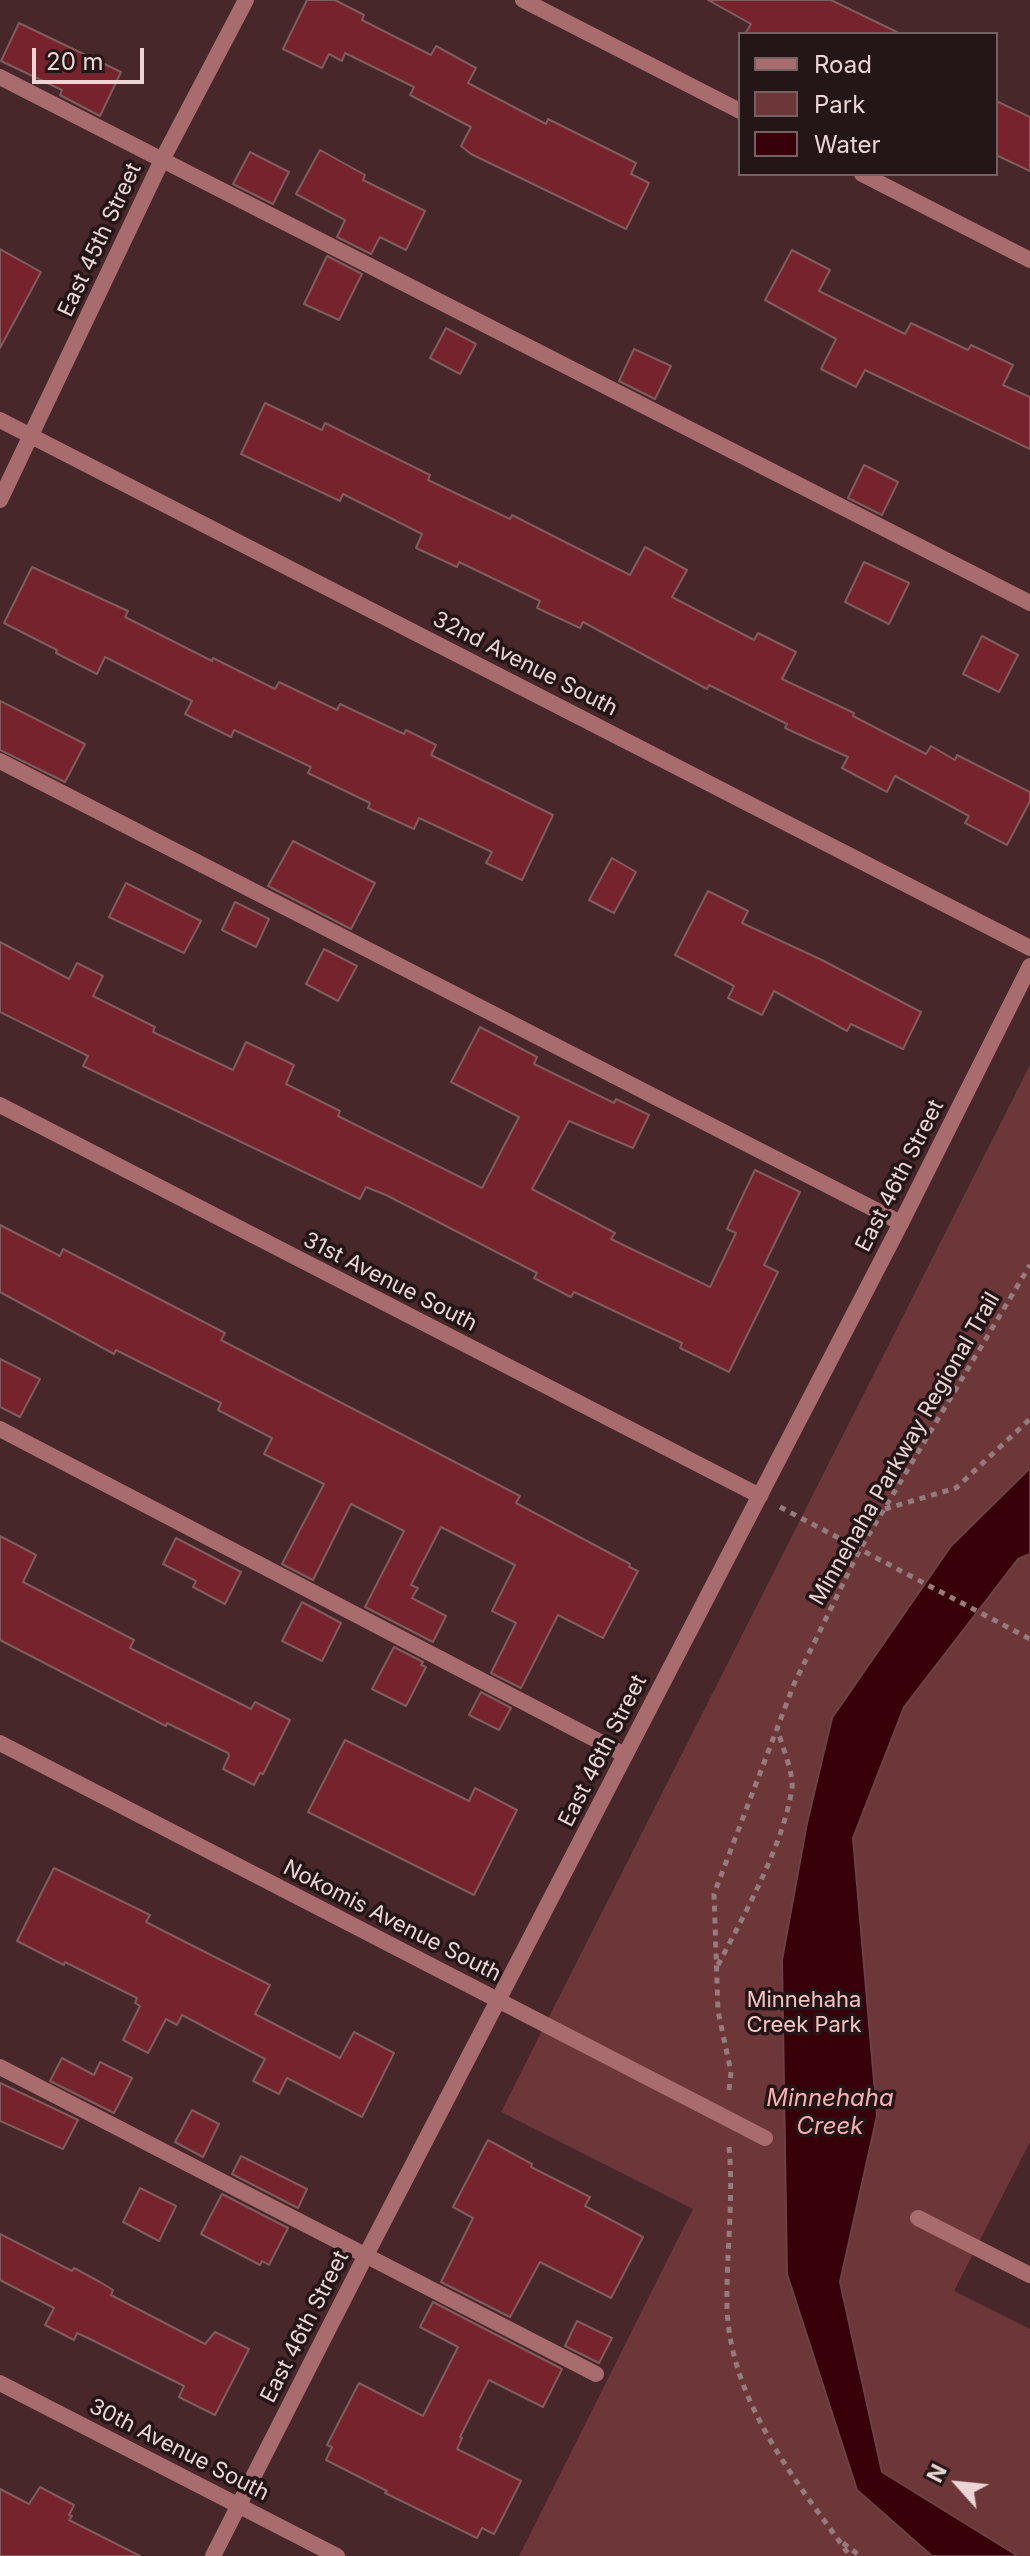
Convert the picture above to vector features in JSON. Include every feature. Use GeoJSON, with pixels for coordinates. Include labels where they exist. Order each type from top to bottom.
{"type":"FeatureCollection","features":[{"type":"Feature","properties":{"kind":"street","name":"East 45th Street"},"geometry":{"type":"LineString","coordinates":[[0,500],[162,160],[246,0]]}},
{"type":"Feature","properties":{"kind":"street"},"geometry":{"type":"LineString","coordinates":[[523,0],[738,110]]}},
{"type":"Feature","properties":{"kind":"street"},"geometry":{"type":"LineString","coordinates":[[0,77],[1030,603]]}},
{"type":"Feature","properties":{"kind":"street"},"geometry":{"type":"LineString","coordinates":[[866,176],[1030,260]]}},
{"type":"Feature","properties":{"kind":"street","name":"32nd Avenue South"},"geometry":{"type":"LineString","coordinates":[[0,420],[1030,948]]}},
{"type":"Feature","properties":{"kind":"street"},"geometry":{"type":"LineString","coordinates":[[0,761],[901,1223]]}},
{"type":"Feature","properties":{"kind":"street","name":"East 46th Street"},"geometry":{"type":"LineString","coordinates":[[213,2556],[901,1223],[1030,966]]}},
{"type":"Feature","properties":{"kind":"street","name":"31st Avenue South"},"geometry":{"type":"LineString","coordinates":[[0,1105],[760,1496]]}},
{"type":"Feature","properties":{"kind":"street"},"geometry":{"type":"LineString","coordinates":[[0,1429],[625,1755]]}},
{"type":"Feature","properties":{"kind":"street","name":"Nokomis Avenue South"},"geometry":{"type":"LineString","coordinates":[[0,1743],[765,2138]]}},
{"type":"Feature","properties":{"kind":"street"},"geometry":{"type":"LineString","coordinates":[[0,2067],[596,2374]]}},
{"type":"Feature","properties":{"kind":"street"},"geometry":{"type":"LineString","coordinates":[[918,2218],[1030,2275]]}},
{"type":"Feature","properties":{"kind":"street","name":"30th Avenue South"},"geometry":{"type":"LineString","coordinates":[[0,2383],[337,2556]]}},
{"type":"Feature","properties":{"kind":"path","name":"Minnehaha Parkway Regional Trail"},"geometry":{"type":"LineString","coordinates":[[850,2556],[775,2451],[738,2370],[727,2310],[731,2166],[727,2119],[731,2072],[718,2011],[714,1894],[794,1684],[859,1551],[1030,1265]]}},
{"type":"Feature","properties":{"kind":"path"},"geometry":{"type":"LineString","coordinates":[[884,1509],[956,1488],[1030,1419]]}},
{"type":"Feature","properties":{"kind":"path"},"geometry":{"type":"LineString","coordinates":[[760,1496],[1027,1638]]}},
{"type":"Feature","properties":{"kind":"path"},"geometry":{"type":"LineString","coordinates":[[717,1966],[754,1896],[779,1833],[793,1785],[777,1728]]}},
{"type":"Feature","properties":{"kind":"path"},"geometry":{"type":"LineString","coordinates":[[839,2540],[860,2556]]}},
{"type":"Feature","properties":{"kind":"green space","name":"Minnehaha Creek Park"},"geometry":{"type":"Polygon","coordinates":[[[1030,1065],[1030,2142],[954,2291],[1030,2329],[1030,2556],[519,2556],[693,2209],[501,2112],[1030,1065]]]}},
{"type":"Feature","properties":{"kind":"water","name":"Minnehaha Creek"},"geometry":{"type":"Polygon","coordinates":[[[1030,1468],[1030,1554],[1018,1559],[904,1707],[853,1838],[877,2116],[840,2282],[882,2472],[1018,2556],[932,2556],[857,2490],[787,2274],[782,1960],[807,1823],[832,1718],[951,1546],[1030,1468]]]}},
{"type":"Feature","properties":{"kind":"building"},"geometry":{"type":"Polygon","coordinates":[[[307,0],[335,0],[364,15],[362,20],[431,55],[436,46],[476,68],[468,83],[546,124],[548,119],[636,163],[631,174],[649,183],[626,229],[471,154],[461,146],[471,127],[410,95],[414,87],[345,53],[342,61],[329,54],[322,68],[283,49],[307,0]]]}},
{"type":"Feature","properties":{"kind":"building"},"geometry":{"type":"Polygon","coordinates":[[[708,0],[831,0],[897,32],[746,32],[751,24],[708,0]]]}},
{"type":"Feature","properties":{"kind":"building"},"geometry":{"type":"Polygon","coordinates":[[[19,23],[121,72],[100,116],[60,95],[62,90],[1,61],[19,23]]]}},
{"type":"Feature","properties":{"kind":"building"},"geometry":{"type":"Polygon","coordinates":[[[998,102],[1030,117],[1030,171],[998,156],[998,102]]]}},
{"type":"Feature","properties":{"kind":"building"},"geometry":{"type":"Polygon","coordinates":[[[320,150],[365,175],[363,180],[425,211],[406,250],[380,237],[371,254],[337,237],[345,220],[296,194],[320,150]]]}},
{"type":"Feature","properties":{"kind":"building"},"geometry":{"type":"Polygon","coordinates":[[[250,152],[289,172],[273,204],[233,184],[250,152]]]}},
{"type":"Feature","properties":{"kind":"building"},"geometry":{"type":"Polygon","coordinates":[[[0,249],[41,272],[0,348],[0,249]]]}},
{"type":"Feature","properties":{"kind":"building"},"geometry":{"type":"Polygon","coordinates":[[[792,250],[830,270],[819,291],[905,334],[911,323],[968,350],[971,345],[1013,365],[1003,385],[1030,397],[1030,449],[865,370],[856,387],[821,369],[836,339],[765,300],[792,250]]]}},
{"type":"Feature","properties":{"kind":"building"},"geometry":{"type":"Polygon","coordinates":[[[327,256],[362,274],[339,320],[304,304],[327,256]]]}},
{"type":"Feature","properties":{"kind":"building"},"geometry":{"type":"Polygon","coordinates":[[[446,328],[476,344],[460,374],[430,358],[446,328]]]}},
{"type":"Feature","properties":{"kind":"building"},"geometry":{"type":"Polygon","coordinates":[[[634,349],[671,366],[655,399],[619,381],[634,349]]]}},
{"type":"Feature","properties":{"kind":"building"},"geometry":{"type":"Polygon","coordinates":[[[265,403],[322,430],[325,423],[430,475],[428,480],[510,519],[512,515],[630,575],[645,547],[687,570],[672,597],[754,640],[758,633],[796,652],[782,679],[854,713],[853,716],[926,754],[931,746],[955,760],[957,755],[1030,792],[1030,801],[1007,845],[965,823],[969,816],[895,776],[887,792],[842,768],[848,757],[785,728],[787,724],[709,685],[707,689],[583,622],[580,628],[537,608],[540,601],[459,562],[457,567],[416,548],[422,534],[343,494],[340,501],[241,454],[265,403]]]}},
{"type":"Feature","properties":{"kind":"building"},"geometry":{"type":"Polygon","coordinates":[[[864,465],[898,482],[882,515],[848,498],[864,465]]]}},
{"type":"Feature","properties":{"kind":"building"},"geometry":{"type":"Polygon","coordinates":[[[864,562],[909,583],[889,624],[845,602],[864,562]]]}},
{"type":"Feature","properties":{"kind":"building"},"geometry":{"type":"Polygon","coordinates":[[[32,567],[128,611],[125,617],[275,689],[279,682],[337,710],[340,704],[404,734],[406,730],[436,745],[431,755],[553,815],[522,880],[486,863],[492,852],[419,818],[414,829],[368,808],[370,803],[308,773],[311,767],[234,730],[231,737],[185,714],[192,701],[105,657],[97,674],[4,623],[32,567]]]}},
{"type":"Feature","properties":{"kind":"building"},"geometry":{"type":"Polygon","coordinates":[[[982,636],[1018,655],[999,692],[963,674],[982,636]]]}},
{"type":"Feature","properties":{"kind":"building"},"geometry":{"type":"Polygon","coordinates":[[[0,701],[85,744],[65,782],[0,750],[0,701]]]}},
{"type":"Feature","properties":{"kind":"building"},"geometry":{"type":"Polygon","coordinates":[[[293,841],[375,883],[351,929],[268,886],[293,841]]]}},
{"type":"Feature","properties":{"kind":"building"},"geometry":{"type":"Polygon","coordinates":[[[612,858],[636,872],[614,913],[589,900],[612,858]]]}},
{"type":"Feature","properties":{"kind":"building"},"geometry":{"type":"Polygon","coordinates":[[[126,883],[201,921],[184,953],[109,917],[126,883]]]}},
{"type":"Feature","properties":{"kind":"building"},"geometry":{"type":"Polygon","coordinates":[[[708,891],[748,911],[742,923],[822,960],[921,1012],[903,1049],[851,1024],[847,1031],[774,991],[762,1015],[728,998],[734,986],[675,955],[708,891]]]}},
{"type":"Feature","properties":{"kind":"building"},"geometry":{"type":"Polygon","coordinates":[[[235,902],[269,919],[256,947],[222,930],[235,902]]]}},
{"type":"Feature","properties":{"kind":"building"},"geometry":{"type":"Polygon","coordinates":[[[0,942],[69,979],[77,963],[103,976],[93,996],[155,1027],[153,1032],[233,1070],[246,1042],[294,1065],[286,1084],[340,1111],[338,1116],[482,1188],[519,1117],[451,1082],[480,1027],[537,1057],[534,1064],[614,1103],[616,1099],[649,1115],[633,1148],[569,1121],[532,1189],[615,1233],[611,1239],[710,1287],[736,1233],[727,1229],[755,1170],[800,1192],[764,1265],[778,1272],[729,1372],[680,1348],[682,1343],[574,1292],[571,1297],[534,1278],[537,1273],[386,1195],[366,1187],[360,1199],[83,1066],[88,1056],[0,1012],[0,942]]]}},
{"type":"Feature","properties":{"kind":"building"},"geometry":{"type":"Polygon","coordinates":[[[324,949],[357,966],[338,1001],[306,984],[324,949]]]}},
{"type":"Feature","properties":{"kind":"building"},"geometry":{"type":"Polygon","coordinates":[[[0,1225],[60,1256],[63,1249],[225,1333],[221,1340],[520,1496],[516,1503],[630,1564],[629,1567],[638,1571],[603,1638],[558,1615],[521,1688],[491,1673],[516,1623],[492,1611],[515,1565],[441,1527],[411,1585],[418,1588],[412,1598],[446,1616],[433,1642],[365,1607],[404,1531],[351,1504],[313,1580],[282,1564],[324,1484],[264,1454],[272,1438],[218,1410],[221,1403],[116,1350],[114,1354],[0,1292],[0,1225]]]}},
{"type":"Feature","properties":{"kind":"building"},"geometry":{"type":"Polygon","coordinates":[[[0,1359],[40,1379],[20,1417],[0,1407],[0,1359]]]}},
{"type":"Feature","properties":{"kind":"building"},"geometry":{"type":"Polygon","coordinates":[[[0,1536],[36,1555],[23,1582],[134,1640],[130,1648],[251,1709],[255,1702],[290,1720],[263,1774],[260,1773],[254,1785],[223,1769],[228,1753],[167,1723],[166,1726],[0,1640],[0,1536]]]}},
{"type":"Feature","properties":{"kind":"building"},"geometry":{"type":"Polygon","coordinates":[[[176,1538],[241,1572],[225,1604],[193,1587],[196,1581],[163,1564],[176,1538]]]}},
{"type":"Feature","properties":{"kind":"building"},"geometry":{"type":"Polygon","coordinates":[[[302,1602],[341,1623],[322,1661],[282,1641],[302,1602]]]}},
{"type":"Feature","properties":{"kind":"building"},"geometry":{"type":"Polygon","coordinates":[[[394,1647],[423,1662],[421,1665],[426,1667],[406,1706],[372,1689],[394,1647]]]}},
{"type":"Feature","properties":{"kind":"building"},"geometry":{"type":"Polygon","coordinates":[[[481,1692],[511,1708],[499,1730],[469,1715],[481,1692]]]}},
{"type":"Feature","properties":{"kind":"building"},"geometry":{"type":"Polygon","coordinates":[[[345,1740],[469,1801],[475,1788],[517,1810],[474,1895],[308,1812],[345,1740]]]}},
{"type":"Feature","properties":{"kind":"building"},"geometry":{"type":"Polygon","coordinates":[[[54,1868],[150,1915],[146,1922],[270,1985],[255,2014],[340,2058],[354,2032],[394,2053],[362,2117],[287,2078],[279,2094],[253,2081],[265,2059],[182,2015],[177,2025],[166,2019],[148,2053],[123,2040],[140,2006],[135,2003],[137,1998],[17,1941],[54,1868]]]}},
{"type":"Feature","properties":{"kind":"building"},"geometry":{"type":"Polygon","coordinates":[[[62,2058],[94,2075],[100,2062],[132,2078],[114,2113],[50,2081],[62,2058]]]}},
{"type":"Feature","properties":{"kind":"building"},"geometry":{"type":"Polygon","coordinates":[[[0,2083],[78,2120],[63,2149],[0,2121],[0,2083]]]}},
{"type":"Feature","properties":{"kind":"building"},"geometry":{"type":"Polygon","coordinates":[[[192,2110],[219,2124],[203,2157],[175,2142],[192,2110]]]}},
{"type":"Feature","properties":{"kind":"building"},"geometry":{"type":"Polygon","coordinates":[[[488,2140],[532,2164],[531,2167],[590,2197],[585,2206],[643,2237],[611,2298],[540,2262],[510,2317],[441,2282],[473,2218],[453,2207],[488,2140]]]}},
{"type":"Feature","properties":{"kind":"building"},"geometry":{"type":"Polygon","coordinates":[[[241,2156],[307,2189],[298,2208],[232,2174],[241,2156]]]}},
{"type":"Feature","properties":{"kind":"building"},"geometry":{"type":"Polygon","coordinates":[[[140,2188],[176,2206],[159,2241],[123,2222],[140,2188]]]}},
{"type":"Feature","properties":{"kind":"building"},"geometry":{"type":"Polygon","coordinates":[[[222,2194],[288,2228],[269,2265],[262,2261],[260,2265],[201,2234],[222,2194]]]}},
{"type":"Feature","properties":{"kind":"building"},"geometry":{"type":"Polygon","coordinates":[[[0,2234],[72,2271],[74,2268],[113,2290],[111,2295],[205,2344],[215,2332],[249,2349],[215,2415],[179,2397],[184,2386],[77,2333],[74,2340],[45,2325],[54,2308],[0,2280],[0,2234]]]}},
{"type":"Feature","properties":{"kind":"building"},"geometry":{"type":"Polygon","coordinates":[[[433,2302],[562,2369],[543,2407],[489,2380],[460,2437],[457,2449],[521,2481],[494,2534],[482,2528],[477,2538],[326,2460],[332,2447],[327,2445],[359,2383],[423,2416],[458,2347],[420,2327],[433,2302]]]}},
{"type":"Feature","properties":{"kind":"building"},"geometry":{"type":"Polygon","coordinates":[[[577,2321],[612,2338],[599,2363],[565,2346],[577,2321]]]}},
{"type":"Feature","properties":{"kind":"building"},"geometry":{"type":"Polygon","coordinates":[[[40,2487],[74,2505],[69,2520],[140,2556],[0,2556],[0,2489],[29,2504],[40,2487]]]}}]}
